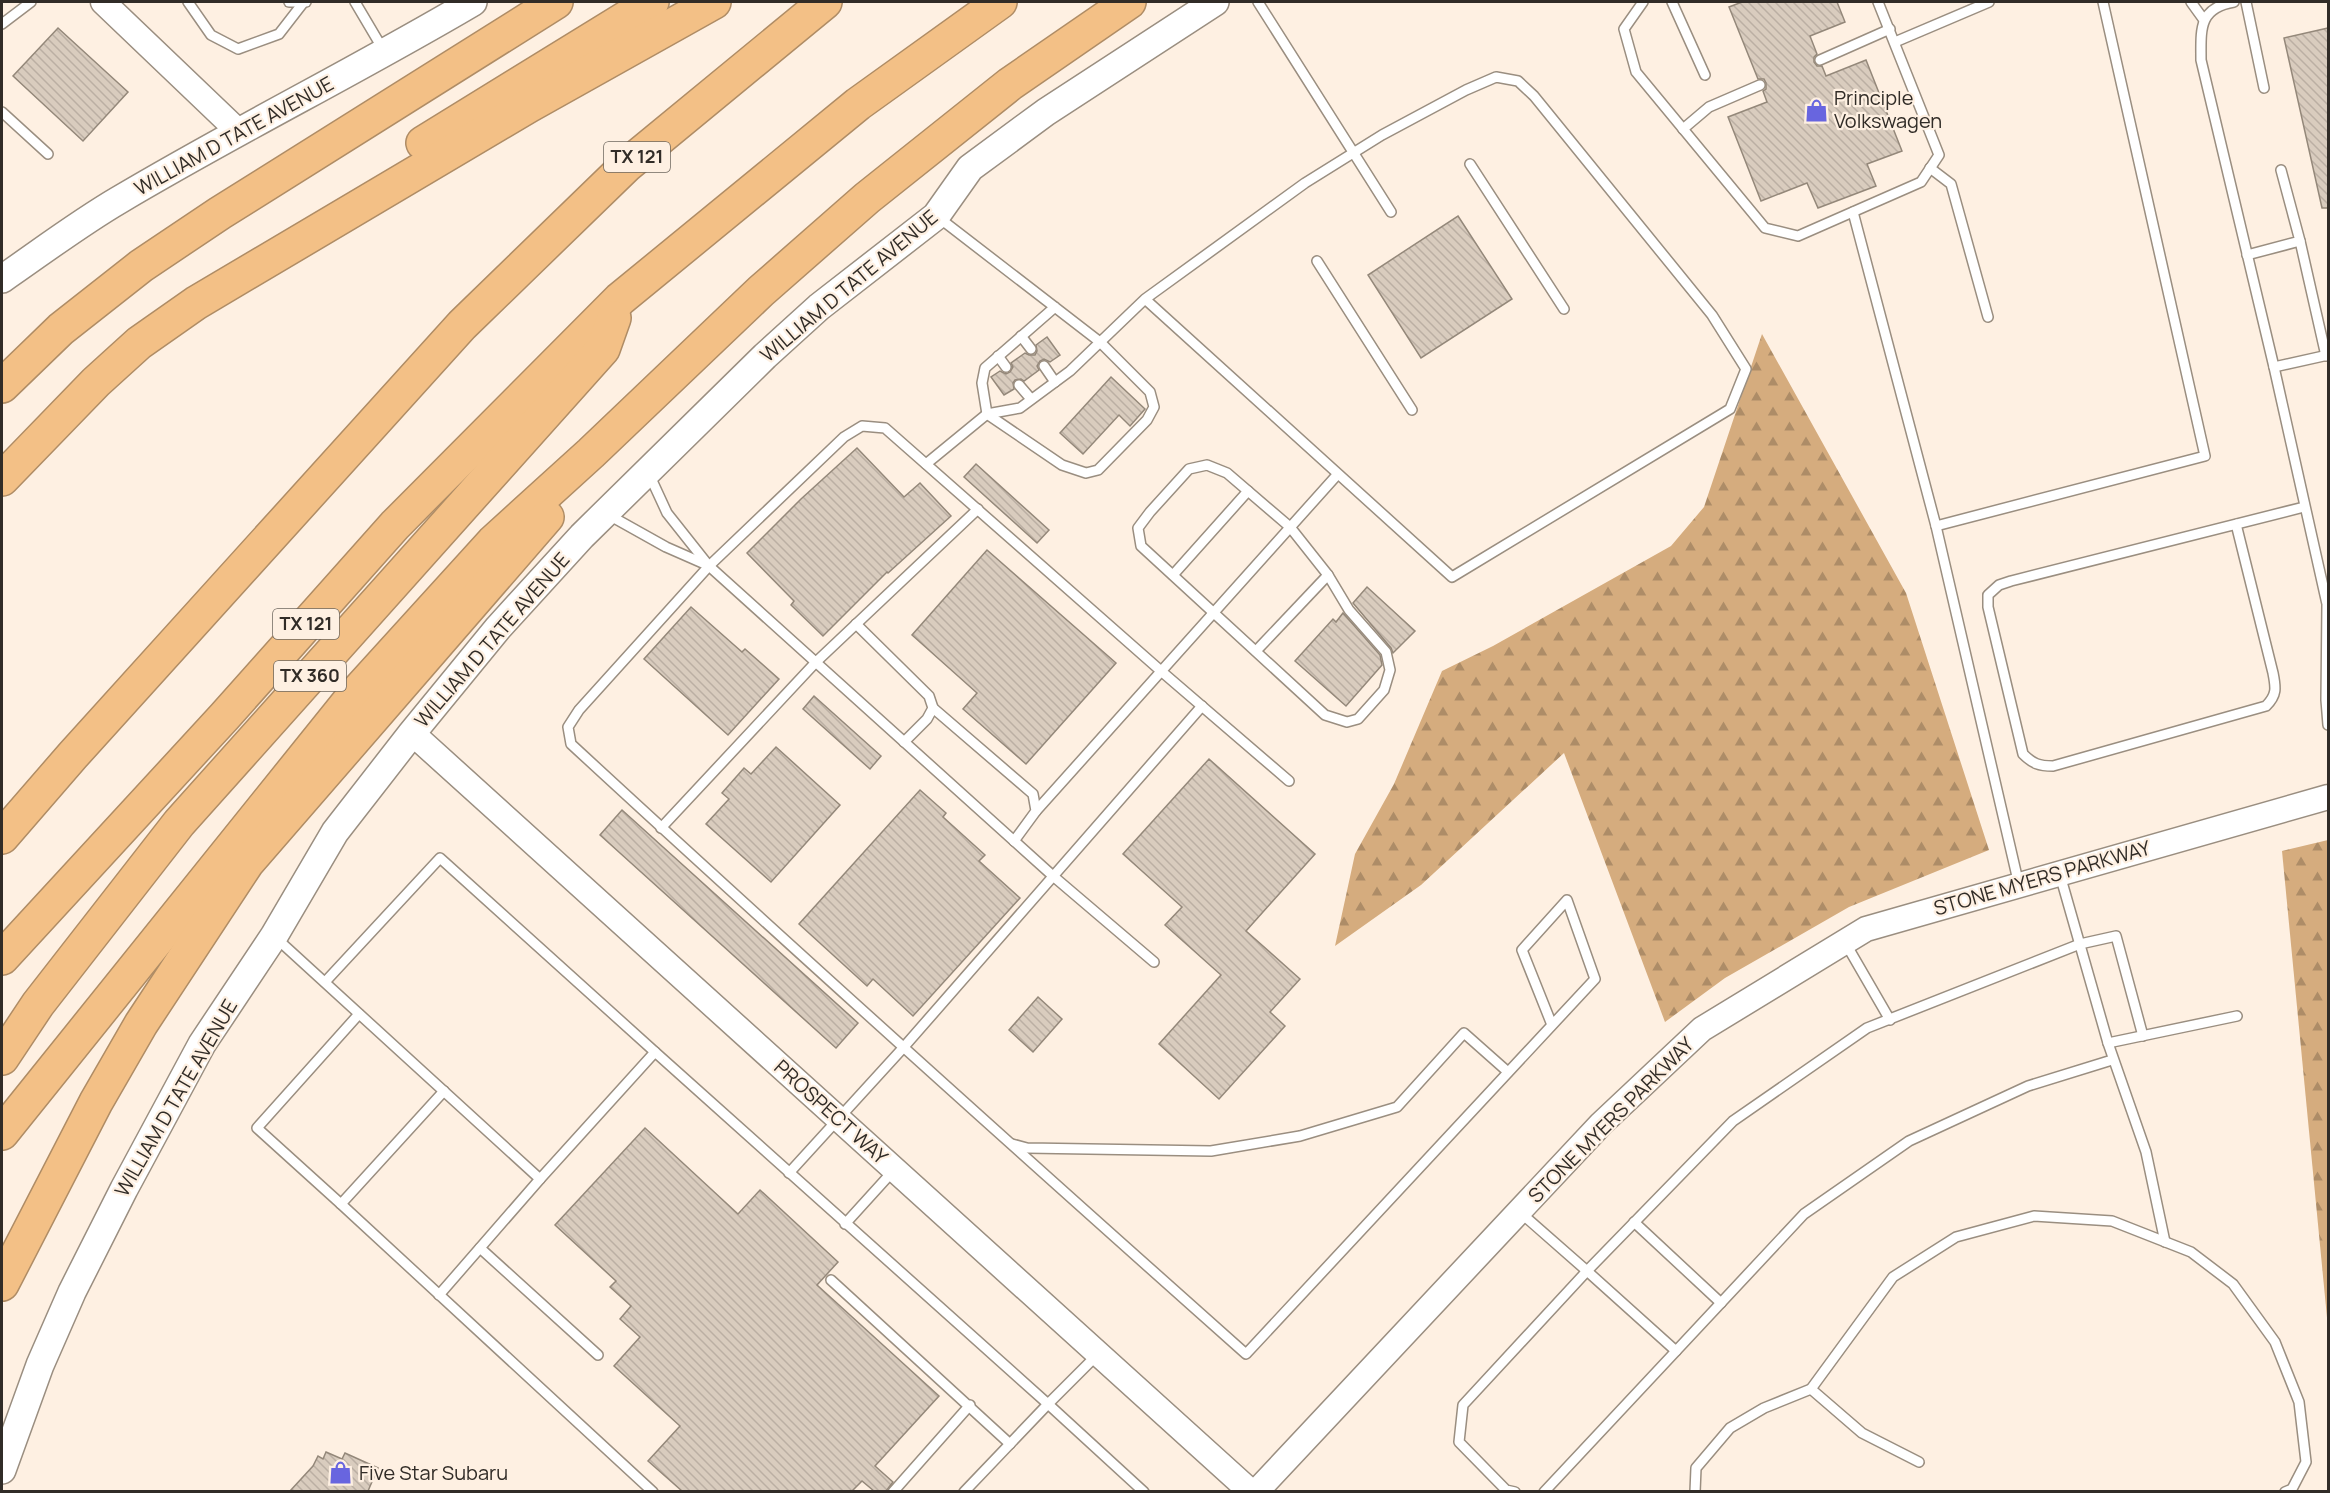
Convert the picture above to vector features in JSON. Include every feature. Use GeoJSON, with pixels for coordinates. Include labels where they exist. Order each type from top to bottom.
{"type":"FeatureCollection","features":[{"type":"Feature","properties":{"kind":"highway"},"geometry":{"type":"LineString","coordinates":[[2,386],[61,329],[141,266],[220,213],[556,2]]}},
{"type":"Feature","properties":{"kind":"highway"},"geometry":{"type":"LineString","coordinates":[[196,303],[222,267],[652,2]]}},
{"type":"Feature","properties":{"kind":"highway"},"geometry":{"type":"LineString","coordinates":[[2,479],[96,382],[139,343],[196,303],[530,105],[714,2]]}},
{"type":"Feature","properties":{"kind":"highway","name":"TX 121"},"geometry":{"type":"LineString","coordinates":[[2,837],[73,755],[462,325],[627,165],[825,2]]}},
{"type":"Feature","properties":{"kind":"highway","name":"TX 121"},"geometry":{"type":"LineString","coordinates":[[2,958],[224,717],[395,525],[620,299],[858,104],[1000,2]]}},
{"type":"Feature","properties":{"kind":"highway"},"geometry":{"type":"LineString","coordinates":[[2,1132],[354,695],[493,542],[591,453],[761,291],[867,198],[1010,84],[1129,2]]}},
{"type":"Feature","properties":{"kind":"highway","name":"TX 360"},"geometry":{"type":"LineString","coordinates":[[2,1058],[38,1004],[179,823],[603,349],[620,299]]}},
{"type":"Feature","properties":{"kind":"highway"},"geometry":{"type":"LineString","coordinates":[[2,1284],[80,1132],[135,1034],[247,863],[584,475],[591,453]]}},
{"type":"Feature","properties":{"kind":"highway"},"geometry":{"type":"LineString","coordinates":[[2,803],[23,782],[73,755]]}},
{"type":"Feature","properties":{"kind":"main road","name":"WILLIAM D TATE AVENUE"},"geometry":{"type":"LineString","coordinates":[[2,279],[116,202],[238,131],[386,53],[472,2]]}},
{"type":"Feature","properties":{"kind":"main road","name":"WILLIAM D TATE AVENUE"},"geometry":{"type":"LineString","coordinates":[[2,1470],[45,1354],[72,1292],[123,1189],[202,1044],[274,936],[334,832],[498,628],[647,470],[765,356],[819,307],[936,216],[970,168],[1046,112],[1215,2]]}},
{"type":"Feature","properties":{"kind":"street"},"geometry":{"type":"LineString","coordinates":[[103,2],[238,131]]}},
{"type":"Feature","properties":{"kind":"street","name":"PROSPECT WAY"},"geometry":{"type":"LineString","coordinates":[[412,733],[1251,1491]]}},
{"type":"Feature","properties":{"kind":"street","name":"STONE MYERS PARKWAY"},"geometry":{"type":"LineString","coordinates":[[1256,1491],[1601,1124],[1701,1029],[1866,929],[2328,797]]}},
{"type":"Feature","properties":{"kind":"lane"},"geometry":{"type":"LineString","coordinates":[[2,24],[31,2]]}},
{"type":"Feature","properties":{"kind":"lane"},"geometry":{"type":"LineString","coordinates":[[188,2],[211,35],[238,49],[279,34],[305,2]]}},
{"type":"Feature","properties":{"kind":"lane"},"geometry":{"type":"LineString","coordinates":[[289,2],[305,2]]}},
{"type":"Feature","properties":{"kind":"lane"},"geometry":{"type":"LineString","coordinates":[[355,2],[386,53]]}},
{"type":"Feature","properties":{"kind":"lane"},"geometry":{"type":"LineString","coordinates":[[1258,2],[1391,212]]}},
{"type":"Feature","properties":{"kind":"lane"},"geometry":{"type":"LineString","coordinates":[[1643,2],[1624,29],[1636,72],[1765,228],[1798,236],[1921,182],[1939,155],[1878,2]]}},
{"type":"Feature","properties":{"kind":"lane"},"geometry":{"type":"LineString","coordinates":[[1672,2],[1705,75]]}},
{"type":"Feature","properties":{"kind":"lane"},"geometry":{"type":"LineString","coordinates":[[1895,42],[1989,2]]}},
{"type":"Feature","properties":{"kind":"lane"},"geometry":{"type":"LineString","coordinates":[[1936,525],[2205,456],[2103,2]]}},
{"type":"Feature","properties":{"kind":"lane"},"geometry":{"type":"LineString","coordinates":[[2191,2],[2204,20]]}},
{"type":"Feature","properties":{"kind":"lane"},"geometry":{"type":"LineString","coordinates":[[2234,2],[2224,3],[2206,15],[2201,29],[2200,60],[2274,367],[2304,507],[2326,587],[2328,725]]}},
{"type":"Feature","properties":{"kind":"lane"},"geometry":{"type":"LineString","coordinates":[[2246,2],[2264,88]]}},
{"type":"Feature","properties":{"kind":"lane"},"geometry":{"type":"LineString","coordinates":[[1820,60],[1890,29]]}},
{"type":"Feature","properties":{"kind":"lane"},"geometry":{"type":"LineString","coordinates":[[926,464],[987,414],[1020,408],[1055,382],[1145,299],[1305,183],[1382,135],[1497,77],[1518,81],[1534,96],[1707,309],[1746,369],[1730,409],[1452,578],[1145,299]]}},
{"type":"Feature","properties":{"kind":"lane"},"geometry":{"type":"LineString","coordinates":[[1683,129],[1709,107],[1760,85]]}},
{"type":"Feature","properties":{"kind":"lane"},"geometry":{"type":"LineString","coordinates":[[2,112],[48,154]]}},
{"type":"Feature","properties":{"kind":"lane"},"geometry":{"type":"LineString","coordinates":[[1470,164],[1564,309]]}},
{"type":"Feature","properties":{"kind":"lane"},"geometry":{"type":"LineString","coordinates":[[1930,168],[1951,184],[1988,317]]}},
{"type":"Feature","properties":{"kind":"lane"},"geometry":{"type":"LineString","coordinates":[[2274,367],[2327,355],[2281,170]]}},
{"type":"Feature","properties":{"kind":"lane"},"geometry":{"type":"LineString","coordinates":[[1853,212],[1936,525],[2019,885]]}},
{"type":"Feature","properties":{"kind":"lane"},"geometry":{"type":"LineString","coordinates":[[936,216],[1055,307],[1100,342],[1150,392],[1154,407],[1147,420],[1098,470],[1086,473],[1062,465],[987,414],[982,383],[985,368],[1055,307]]}},
{"type":"Feature","properties":{"kind":"lane"},"geometry":{"type":"LineString","coordinates":[[2247,255],[2300,241]]}},
{"type":"Feature","properties":{"kind":"lane"},"geometry":{"type":"LineString","coordinates":[[1317,261],[1412,410]]}},
{"type":"Feature","properties":{"kind":"lane"},"geometry":{"type":"LineString","coordinates":[[1022,336],[1031,349]]}},
{"type":"Feature","properties":{"kind":"lane"},"geometry":{"type":"LineString","coordinates":[[998,356],[1006,367]]}},
{"type":"Feature","properties":{"kind":"lane"},"geometry":{"type":"LineString","coordinates":[[1044,366],[1055,382]]}},
{"type":"Feature","properties":{"kind":"lane"},"geometry":{"type":"LineString","coordinates":[[1020,385],[1031,399]]}},
{"type":"Feature","properties":{"kind":"lane"},"geometry":{"type":"LineString","coordinates":[[1289,781],[885,428],[862,426],[844,437],[709,566],[579,710],[568,727],[571,744],[661,828],[1246,1354],[1595,979],[1567,900],[1522,950],[1552,1025]]}},
{"type":"Feature","properties":{"kind":"lane"},"geometry":{"type":"LineString","coordinates":[[1207,465],[1227,472],[1290,527],[1328,575],[1349,610],[1386,652],[1390,669],[1384,690],[1358,719],[1347,722],[1325,715],[1141,546],[1138,528],[1189,469],[1207,465]]}},
{"type":"Feature","properties":{"kind":"lane"},"geometry":{"type":"LineString","coordinates":[[647,470],[667,513],[709,566],[1053,876],[1154,962]]}},
{"type":"Feature","properties":{"kind":"lane"},"geometry":{"type":"LineString","coordinates":[[1014,841],[1036,811],[1337,475]]}},
{"type":"Feature","properties":{"kind":"lane"},"geometry":{"type":"LineString","coordinates":[[1173,575],[1248,491]]}},
{"type":"Feature","properties":{"kind":"lane"},"geometry":{"type":"LineString","coordinates":[[2236,524],[2274,673],[2275,696],[2266,706],[2053,766],[2037,766],[2023,754],[1988,607],[1988,595],[1999,585],[2011,580],[2304,507]]}},
{"type":"Feature","properties":{"kind":"lane"},"geometry":{"type":"LineString","coordinates":[[661,828],[816,662],[978,509]]}},
{"type":"Feature","properties":{"kind":"lane"},"geometry":{"type":"LineString","coordinates":[[605,513],[666,547],[709,566]]}},
{"type":"Feature","properties":{"kind":"lane"},"geometry":{"type":"LineString","coordinates":[[1256,651],[1328,575]]}},
{"type":"Feature","properties":{"kind":"lane"},"geometry":{"type":"LineString","coordinates":[[856,624],[929,696],[933,708],[1034,794],[1036,811]]}},
{"type":"Feature","properties":{"kind":"lane"},"geometry":{"type":"LineString","coordinates":[[789,1173],[903,1048],[1202,706]]}},
{"type":"Feature","properties":{"kind":"lane"},"geometry":{"type":"LineString","coordinates":[[904,742],[927,719],[933,708]]}},
{"type":"Feature","properties":{"kind":"lane"},"geometry":{"type":"LineString","coordinates":[[325,982],[440,858],[1144,1491]]}},
{"type":"Feature","properties":{"kind":"lane"},"geometry":{"type":"LineString","coordinates":[[2060,873],[2112,1060],[2146,1152],[2165,1242]]}},
{"type":"Feature","properties":{"kind":"lane"},"geometry":{"type":"LineString","coordinates":[[274,936],[540,1179]]}},
{"type":"Feature","properties":{"kind":"lane"},"geometry":{"type":"LineString","coordinates":[[1515,1491],[1506,1490],[1459,1442],[1463,1405],[1587,1271],[1733,1121],[1867,1029],[2080,944],[2116,936],[2143,1036]]}},
{"type":"Feature","properties":{"kind":"lane"},"geometry":{"type":"LineString","coordinates":[[1844,942],[1890,1020]]}},
{"type":"Feature","properties":{"kind":"lane"},"geometry":{"type":"LineString","coordinates":[[359,1014],[257,1128],[653,1491]]}},
{"type":"Feature","properties":{"kind":"lane"},"geometry":{"type":"LineString","coordinates":[[2108,1043],[2237,1016]]}},
{"type":"Feature","properties":{"kind":"lane"},"geometry":{"type":"LineString","coordinates":[[1010,1144],[1027,1148],[1211,1151],[1300,1136],[1397,1107],[1464,1033],[1508,1072]]}},
{"type":"Feature","properties":{"kind":"lane"},"geometry":{"type":"LineString","coordinates":[[439,1295],[655,1052]]}},
{"type":"Feature","properties":{"kind":"lane"},"geometry":{"type":"LineString","coordinates":[[1544,1491],[1804,1214],[1909,1141],[2028,1086],[2112,1060]]}},
{"type":"Feature","properties":{"kind":"lane"},"geometry":{"type":"LineString","coordinates":[[341,1204],[444,1091]]}},
{"type":"Feature","properties":{"kind":"lane"},"geometry":{"type":"LineString","coordinates":[[845,1224],[894,1169]]}},
{"type":"Feature","properties":{"kind":"lane"},"geometry":{"type":"LineString","coordinates":[[1519,1211],[1676,1351]]}},
{"type":"Feature","properties":{"kind":"lane"},"geometry":{"type":"LineString","coordinates":[[1695,1491],[1696,1468],[1730,1428],[1764,1408],[1810,1389],[1893,1277],[1956,1237],[2034,1216],[2112,1221],[2191,1252],[2233,1284],[2275,1342],[2299,1402],[2306,1462],[2292,1489],[2285,1491]]}},
{"type":"Feature","properties":{"kind":"lane"},"geometry":{"type":"LineString","coordinates":[[1634,1222],[1721,1302]]}},
{"type":"Feature","properties":{"kind":"lane"},"geometry":{"type":"LineString","coordinates":[[480,1248],[598,1355]]}},
{"type":"Feature","properties":{"kind":"lane"},"geometry":{"type":"LineString","coordinates":[[831,1280],[1010,1444]]}},
{"type":"Feature","properties":{"kind":"lane"},"geometry":{"type":"LineString","coordinates":[[964,1491],[1099,1353]]}},
{"type":"Feature","properties":{"kind":"lane"},"geometry":{"type":"LineString","coordinates":[[1810,1389],[1862,1433],[1919,1462]]}},
{"type":"Feature","properties":{"kind":"lane"},"geometry":{"type":"LineString","coordinates":[[893,1491],[970,1405]]}},
{"type":"Feature","properties":{"kind":"green space"},"geometry":{"type":"Polygon","coordinates":[[[1762,334],[1906,593],[1989,850],[1849,907],[1725,978],[1665,1022],[1564,753],[1421,885],[1335,946],[1355,854],[1394,784],[1442,671],[1493,646],[1671,546],[1704,507],[1762,334]]]}},
{"type":"Feature","properties":{"kind":"green space"},"geometry":{"type":"Polygon","coordinates":[[[2328,840],[2328,1328],[2282,851],[2328,840]]]}},
{"type":"Feature","properties":{"kind":"building","name":"Principle Volkswagen"},"geometry":{"type":"Polygon","coordinates":[[[1742,2],[1837,2],[1845,22],[1810,36],[1817,54],[1814,62],[1817,66],[1822,66],[1826,76],[1866,60],[1902,151],[1867,164],[1876,186],[1818,208],[1807,183],[1761,201],[1728,117],[1767,102],[1763,91],[1766,89],[1766,83],[1764,79],[1758,79],[1729,7],[1742,2]]]}},
{"type":"Feature","properties":{"kind":"building"},"geometry":{"type":"Polygon","coordinates":[[[58,28],[128,92],[83,141],[13,76],[58,28]]]}},
{"type":"Feature","properties":{"kind":"building"},"geometry":{"type":"Polygon","coordinates":[[[2328,28],[2328,208],[2322,208],[2284,38],[2328,28]]]}},
{"type":"Feature","properties":{"kind":"building"},"geometry":{"type":"Polygon","coordinates":[[[1458,216],[1512,299],[1421,358],[1368,275],[1458,216]]]}},
{"type":"Feature","properties":{"kind":"building"},"geometry":{"type":"Polygon","coordinates":[[[1047,337],[1060,355],[1050,362],[1044,359],[1040,361],[1037,366],[1039,370],[1024,381],[1015,380],[1014,389],[1004,395],[991,377],[1000,371],[1006,374],[1010,372],[1013,367],[1011,363],[1025,353],[1035,355],[1036,345],[1047,337]]]}},
{"type":"Feature","properties":{"kind":"building"},"geometry":{"type":"Polygon","coordinates":[[[1111,377],[1145,409],[1130,426],[1119,415],[1083,454],[1060,433],[1111,377]]]}},
{"type":"Feature","properties":{"kind":"building"},"geometry":{"type":"Polygon","coordinates":[[[857,448],[904,497],[920,483],[951,516],[887,572],[823,636],[791,605],[794,601],[747,553],[857,448]]]}},
{"type":"Feature","properties":{"kind":"building"},"geometry":{"type":"Polygon","coordinates":[[[976,464],[1049,530],[1037,543],[964,477],[976,464]]]}},
{"type":"Feature","properties":{"kind":"building"},"geometry":{"type":"Polygon","coordinates":[[[987,550],[1116,663],[1026,764],[963,709],[977,693],[912,635],[987,550]]]}},
{"type":"Feature","properties":{"kind":"building"},"geometry":{"type":"Polygon","coordinates":[[[1367,587],[1415,631],[1393,653],[1353,603],[1367,587]]]}},
{"type":"Feature","properties":{"kind":"building"},"geometry":{"type":"Polygon","coordinates":[[[691,607],[742,652],[745,649],[779,679],[728,735],[644,659],[691,607]]]}},
{"type":"Feature","properties":{"kind":"building"},"geometry":{"type":"Polygon","coordinates":[[[1343,613],[1380,655],[1382,665],[1346,706],[1295,661],[1333,619],[1336,622],[1343,613]]]}},
{"type":"Feature","properties":{"kind":"building"},"geometry":{"type":"Polygon","coordinates":[[[814,696],[881,756],[870,769],[803,709],[814,696]]]}},
{"type":"Feature","properties":{"kind":"building"},"geometry":{"type":"Polygon","coordinates":[[[776,747],[840,805],[771,882],[706,824],[729,799],[722,793],[744,768],[751,774],[776,747]]]}},
{"type":"Feature","properties":{"kind":"building"},"geometry":{"type":"Polygon","coordinates":[[[1209,759],[1315,854],[1246,931],[1300,979],[1270,1012],[1285,1026],[1219,1099],[1159,1044],[1221,975],[1165,925],[1182,907],[1123,854],[1209,759]]]}},
{"type":"Feature","properties":{"kind":"building"},"geometry":{"type":"Polygon","coordinates":[[[920,790],[946,813],[943,817],[985,855],[979,861],[1020,898],[913,1016],[873,979],[867,986],[799,924],[920,790]]]}},
{"type":"Feature","properties":{"kind":"building"},"geometry":{"type":"Polygon","coordinates":[[[622,810],[858,1023],[836,1048],[600,835],[622,810]]]}},
{"type":"Feature","properties":{"kind":"building"},"geometry":{"type":"Polygon","coordinates":[[[1038,997],[1062,1019],[1033,1052],[1009,1030],[1038,997]]]}},
{"type":"Feature","properties":{"kind":"building"},"geometry":{"type":"Polygon","coordinates":[[[645,1128],[738,1214],[760,1190],[838,1262],[817,1285],[939,1396],[875,1466],[893,1482],[886,1491],[874,1491],[862,1481],[852,1491],[682,1491],[648,1461],[680,1426],[614,1366],[640,1337],[620,1319],[631,1306],[610,1287],[616,1281],[555,1225],[645,1128]]]}},
{"type":"Feature","properties":{"kind":"building","name":"Five Star Subaru"},"geometry":{"type":"Polygon","coordinates":[[[326,1452],[342,1459],[345,1453],[378,1468],[368,1491],[290,1491],[313,1466],[318,1456],[323,1459],[326,1452]]]}},
{"type":"Feature","properties":{"kind":"place","name":"Principle Volkswagen"},"geometry":{"type":"Point","coordinates":[1816,110]}},
{"type":"Feature","properties":{"kind":"place","name":"Five Star Subaru"},"geometry":{"type":"Point","coordinates":[341,1473]}}]}
